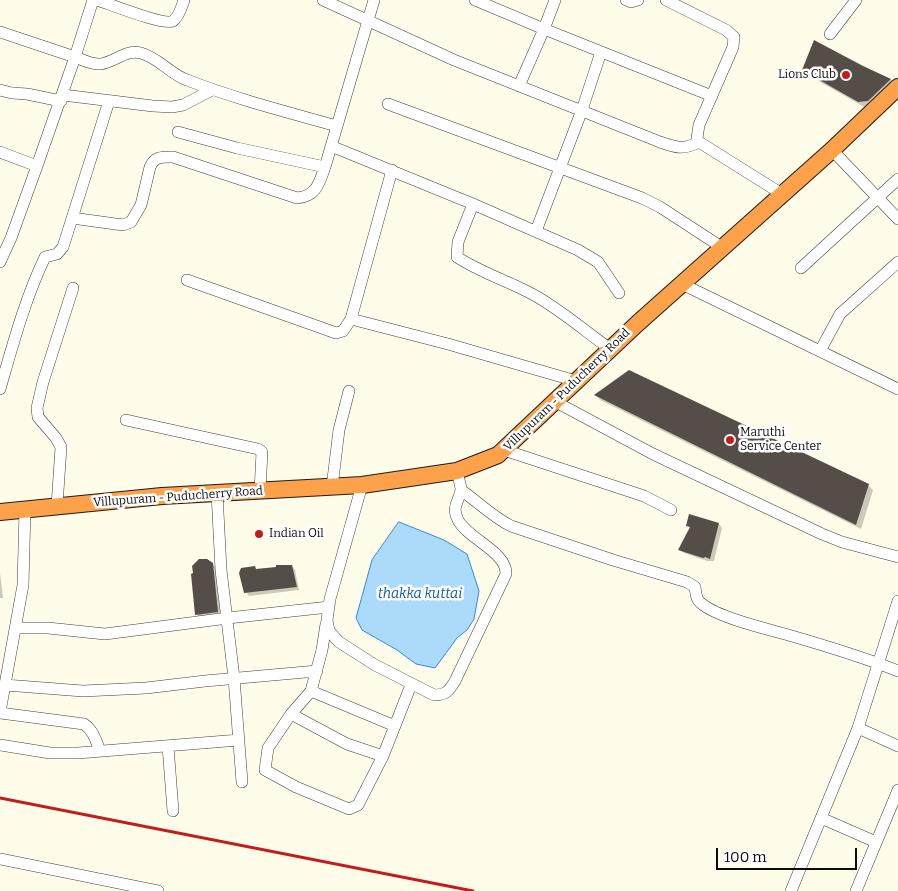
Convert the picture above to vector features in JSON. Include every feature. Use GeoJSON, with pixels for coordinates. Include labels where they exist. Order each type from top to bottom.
{"type":"FeatureCollection","features":[{"type":"Feature","properties":{"kind":"highway","name":"Villupuram - Puducherry Road"},"geometry":{"type":"LineString","coordinates":[[0,512],[162,496],[362,485],[457,471],[498,455],[610,349],[832,150],[898,87]]}},
{"type":"Feature","properties":{"kind":"street"},"geometry":{"type":"LineString","coordinates":[[1,260],[62,98],[93,0]]}},
{"type":"Feature","properties":{"kind":"street"},"geometry":{"type":"LineString","coordinates":[[97,0],[155,20],[167,22],[174,21],[184,0]]}},
{"type":"Feature","properties":{"kind":"street"},"geometry":{"type":"LineString","coordinates":[[323,0],[446,56],[675,147],[684,148],[699,142]]}},
{"type":"Feature","properties":{"kind":"street"},"geometry":{"type":"LineString","coordinates":[[72,218],[123,225],[131,222],[141,205],[150,167],[153,161],[160,156],[173,157],[297,198],[307,197],[313,192],[325,167],[374,0]]}},
{"type":"Feature","properties":{"kind":"street"},"geometry":{"type":"LineString","coordinates":[[475,0],[712,96]]}},
{"type":"Feature","properties":{"kind":"street"},"geometry":{"type":"LineString","coordinates":[[519,86],[555,0]]}},
{"type":"Feature","properties":{"kind":"street"},"geometry":{"type":"LineString","coordinates":[[626,0],[631,2],[638,0]]}},
{"type":"Feature","properties":{"kind":"street"},"geometry":{"type":"LineString","coordinates":[[666,0],[726,30],[734,37],[733,47],[699,125],[697,138],[699,142],[782,194]]}},
{"type":"Feature","properties":{"kind":"street"},"geometry":{"type":"LineString","coordinates":[[830,34],[856,0]]}},
{"type":"Feature","properties":{"kind":"street"},"geometry":{"type":"LineString","coordinates":[[0,32],[96,64],[102,64],[128,53],[138,52],[149,55],[183,79],[212,90],[337,126]]}},
{"type":"Feature","properties":{"kind":"street"},"geometry":{"type":"LineString","coordinates":[[536,231],[582,110],[601,52]]}},
{"type":"Feature","properties":{"kind":"street"},"geometry":{"type":"LineString","coordinates":[[0,90],[62,98],[109,100],[172,107],[183,105],[212,90]]}},
{"type":"Feature","properties":{"kind":"street"},"geometry":{"type":"LineString","coordinates":[[0,388],[26,303],[42,262],[57,254],[63,246],[109,100]]}},
{"type":"Feature","properties":{"kind":"street"},"geometry":{"type":"LineString","coordinates":[[388,104],[642,198],[660,207],[723,248]]}},
{"type":"Feature","properties":{"kind":"street"},"geometry":{"type":"LineString","coordinates":[[178,132],[237,148],[325,167]]}},
{"type":"Feature","properties":{"kind":"street"},"geometry":{"type":"LineString","coordinates":[[331,146],[473,204],[578,250],[598,262],[619,293]]}},
{"type":"Feature","properties":{"kind":"street"},"geometry":{"type":"LineString","coordinates":[[832,150],[898,219]]}},
{"type":"Feature","properties":{"kind":"street"},"geometry":{"type":"LineString","coordinates":[[0,152],[37,166]]}},
{"type":"Feature","properties":{"kind":"street"},"geometry":{"type":"LineString","coordinates":[[187,280],[336,334],[343,331],[351,318],[392,170]]}},
{"type":"Feature","properties":{"kind":"street"},"geometry":{"type":"LineString","coordinates":[[801,268],[898,179]]}},
{"type":"Feature","properties":{"kind":"street"},"geometry":{"type":"LineString","coordinates":[[473,204],[458,242],[457,257],[536,296],[610,349]]}},
{"type":"Feature","properties":{"kind":"street"},"geometry":{"type":"LineString","coordinates":[[820,351],[840,314],[898,262]]}},
{"type":"Feature","properties":{"kind":"street"},"geometry":{"type":"LineString","coordinates":[[682,284],[898,389]]}},
{"type":"Feature","properties":{"kind":"street"},"geometry":{"type":"LineString","coordinates":[[56,506],[61,447],[56,438],[38,417],[37,408],[43,382],[73,288]]}},
{"type":"Feature","properties":{"kind":"street"},"geometry":{"type":"LineString","coordinates":[[351,318],[576,381]]}},
{"type":"Feature","properties":{"kind":"street"},"geometry":{"type":"LineString","coordinates":[[332,487],[339,430],[349,391]]}},
{"type":"Feature","properties":{"kind":"street"},"geometry":{"type":"LineString","coordinates":[[556,402],[652,454],[822,534],[842,542],[898,557]]}},
{"type":"Feature","properties":{"kind":"street"},"geometry":{"type":"LineString","coordinates":[[126,420],[258,449],[262,452],[260,491]]}},
{"type":"Feature","properties":{"kind":"street"},"geometry":{"type":"LineString","coordinates":[[504,450],[636,493],[671,510]]}},
{"type":"Feature","properties":{"kind":"street"},"geometry":{"type":"LineString","coordinates":[[327,620],[329,631],[339,642],[375,665],[411,685],[434,695],[443,695],[450,690],[506,574],[506,568],[501,559],[476,539],[458,521],[455,511],[456,500],[460,490],[457,471]]}},
{"type":"Feature","properties":{"kind":"street"},"geometry":{"type":"LineString","coordinates":[[362,485],[329,607],[317,671],[311,691],[291,714],[268,748],[265,770],[296,787],[349,809],[358,805],[383,756],[411,685]]}},
{"type":"Feature","properties":{"kind":"street"},"geometry":{"type":"LineString","coordinates":[[460,490],[476,500],[499,520],[511,526],[687,582],[695,587],[696,596],[701,604],[717,612],[898,671]]}},
{"type":"Feature","properties":{"kind":"street"},"geometry":{"type":"LineString","coordinates":[[217,493],[221,570],[234,678],[242,782]]}},
{"type":"Feature","properties":{"kind":"street"},"geometry":{"type":"LineString","coordinates":[[24,510],[23,585],[0,712],[84,724],[90,728],[95,736],[100,751]]}},
{"type":"Feature","properties":{"kind":"street"},"geometry":{"type":"LineString","coordinates":[[791,891],[858,728],[898,601]]}},
{"type":"Feature","properties":{"kind":"street"},"geometry":{"type":"LineString","coordinates":[[16,628],[48,628],[105,634],[329,607]]}},
{"type":"Feature","properties":{"kind":"street"},"geometry":{"type":"LineString","coordinates":[[5,684],[83,691],[146,688],[317,671]]}},
{"type":"Feature","properties":{"kind":"street"},"geometry":{"type":"LineString","coordinates":[[311,691],[395,726]]}},
{"type":"Feature","properties":{"kind":"street"},"geometry":{"type":"LineString","coordinates":[[291,714],[347,744],[383,756]]}},
{"type":"Feature","properties":{"kind":"street"},"geometry":{"type":"LineString","coordinates":[[858,728],[898,746]]}},
{"type":"Feature","properties":{"kind":"street"},"geometry":{"type":"LineString","coordinates":[[0,745],[50,753],[238,740]]}},
{"type":"Feature","properties":{"kind":"street"},"geometry":{"type":"LineString","coordinates":[[168,746],[173,811]]}},
{"type":"Feature","properties":{"kind":"street"},"geometry":{"type":"LineString","coordinates":[[856,891],[898,790]]}},
{"type":"Feature","properties":{"kind":"street"},"geometry":{"type":"LineString","coordinates":[[821,818],[876,842]]}},
{"type":"Feature","properties":{"kind":"street"},"geometry":{"type":"LineString","coordinates":[[0,859],[158,891]]}},
{"type":"Feature","properties":{"kind":"water","name":"thakka kuttai"},"geometry":{"type":"Polygon","coordinates":[[[399,522],[444,540],[467,554],[479,591],[474,619],[435,668],[416,664],[397,650],[362,630],[356,618],[372,560],[399,522]]]}},
{"type":"Feature","properties":{"kind":"building","name":"Lions Club"},"geometry":{"type":"Polygon","coordinates":[[[814,40],[891,79],[868,101],[858,102],[802,70],[814,40]]]}},
{"type":"Feature","properties":{"kind":"building","name":"Maruthi Service Center"},"geometry":{"type":"Polygon","coordinates":[[[629,370],[869,484],[856,525],[594,395],[629,370]]]}},
{"type":"Feature","properties":{"kind":"building"},"geometry":{"type":"Polygon","coordinates":[[[689,514],[719,523],[710,559],[678,550],[690,527],[686,526],[689,514]]]}},
{"type":"Feature","properties":{"kind":"building"},"geometry":{"type":"Polygon","coordinates":[[[199,559],[207,559],[213,563],[218,612],[195,615],[191,574],[193,573],[192,566],[199,559]]]}},
{"type":"Feature","properties":{"kind":"building"},"geometry":{"type":"Polygon","coordinates":[[[276,565],[292,565],[297,587],[244,593],[239,573],[241,568],[255,566],[256,569],[276,567],[276,565]]]}},
{"type":"Feature","properties":{"kind":"railway"},"geometry":{"type":"LineString","coordinates":[[0,798],[473,891]]}},
{"type":"Feature","properties":{"kind":"place","name":"Lions Club"},"geometry":{"type":"Point","coordinates":[846,75]}},
{"type":"Feature","properties":{"kind":"place","name":"Maruthi Service Center"},"geometry":{"type":"Point","coordinates":[730,440]}},
{"type":"Feature","properties":{"kind":"place","name":"Indian Oil"},"geometry":{"type":"Point","coordinates":[259,534]}}]}
